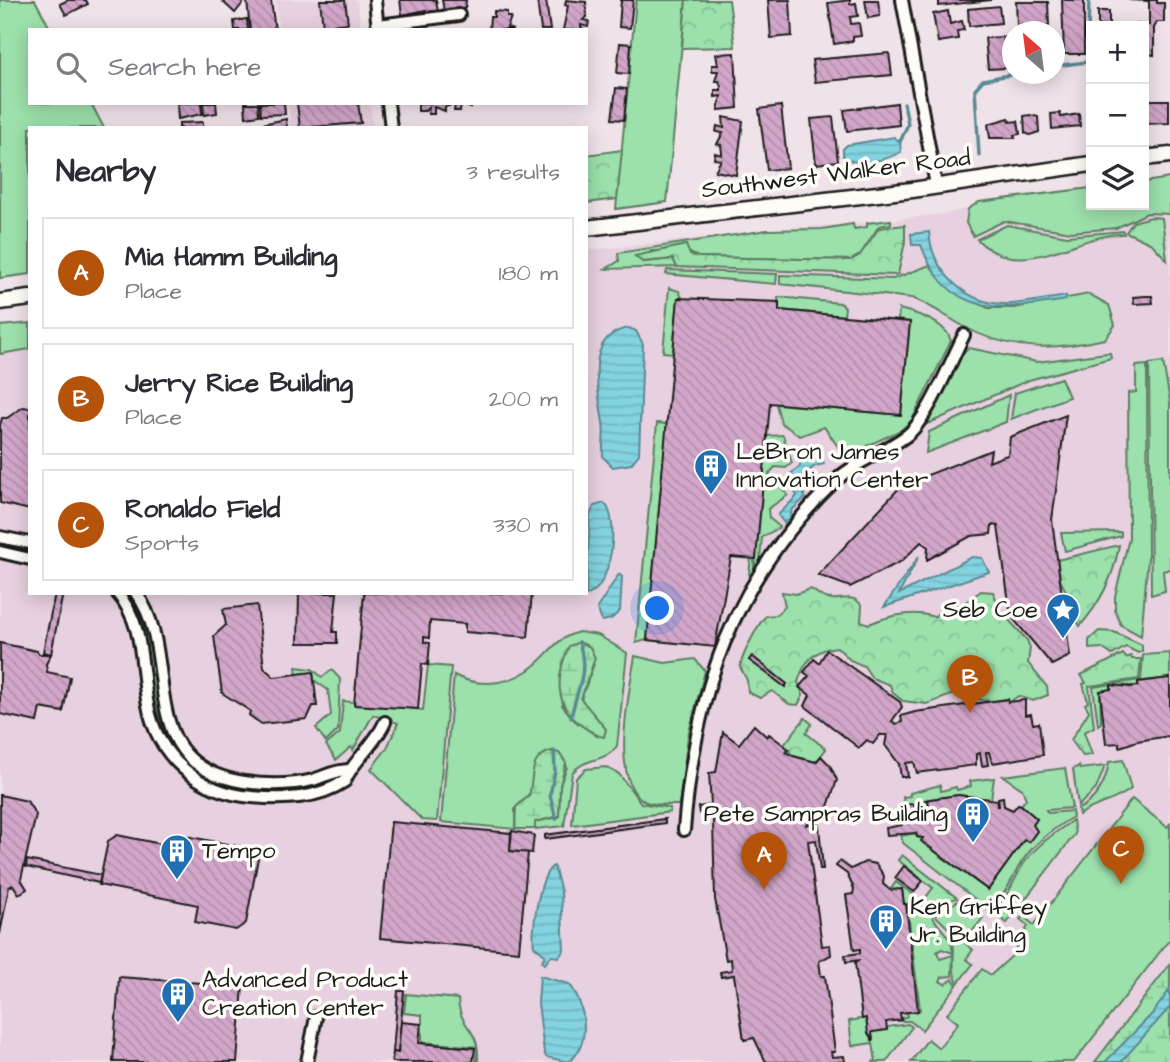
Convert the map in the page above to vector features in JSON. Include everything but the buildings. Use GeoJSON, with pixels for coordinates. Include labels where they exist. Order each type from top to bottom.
{"type":"FeatureCollection","features":[{"type":"Feature","properties":{"kind":"main road"},"geometry":{"type":"LineString","coordinates":[[1149,157],[1170,155]]}},
{"type":"Feature","properties":{"kind":"main road","name":"Southwest Walker Road"},"geometry":{"type":"LineString","coordinates":[[588,228],[1086,165]]}},
{"type":"Feature","properties":{"kind":"main road"},"geometry":{"type":"LineString","coordinates":[[0,302],[28,298]]}},
{"type":"Feature","properties":{"kind":"street"},"geometry":{"type":"LineString","coordinates":[[374,0],[378,28],[459,15]]}},
{"type":"Feature","properties":{"kind":"street"},"geometry":{"type":"LineString","coordinates":[[902,0],[936,185]]}},
{"type":"Feature","properties":{"kind":"street"},"geometry":{"type":"LineString","coordinates":[[388,105],[391,126]]}},
{"type":"Feature","properties":{"kind":"street"},"geometry":{"type":"LineString","coordinates":[[684,830],[689,770],[702,708],[714,664],[746,597],[788,534],[836,480],[854,465],[908,435],[936,392],[964,335]]}},
{"type":"Feature","properties":{"kind":"street"},"geometry":{"type":"LineString","coordinates":[[0,537],[28,543]]}},
{"type":"Feature","properties":{"kind":"street"},"geometry":{"type":"LineString","coordinates":[[0,552],[28,559]]}},
{"type":"Feature","properties":{"kind":"street"},"geometry":{"type":"LineString","coordinates":[[118,595],[130,611],[138,631],[153,725],[169,754],[187,773],[222,792],[272,799],[324,793],[345,781],[349,770],[374,743],[385,722]]}},
{"type":"Feature","properties":{"kind":"street"},"geometry":{"type":"LineString","coordinates":[[137,595],[151,623],[169,724],[179,743],[197,762],[227,778],[268,783],[295,783],[316,779],[335,770],[349,770]]}},
{"type":"Feature","properties":{"kind":"street"},"geometry":{"type":"LineString","coordinates":[[307,1062],[316,1017]]}},
{"type":"Feature","properties":{"kind":"shaded area"},"geometry":{"type":"Polygon","coordinates":[[[275,0],[357,0],[361,28],[279,28],[275,0]]]}},
{"type":"Feature","properties":{"kind":"shaded area"},"geometry":{"type":"Polygon","coordinates":[[[288,105],[370,105],[373,126],[291,126],[288,105]]]}},
{"type":"Feature","properties":{"kind":"shaded area"},"geometry":{"type":"Polygon","coordinates":[[[1170,179],[1170,1062],[0,1062],[0,327],[28,324],[28,595],[588,595],[588,251],[943,214],[1019,197],[1086,204],[1086,210],[1149,210],[1149,200],[1170,179]]]}},
{"type":"Feature","properties":{"kind":"green space"},"geometry":{"type":"Polygon","coordinates":[[[0,0],[35,0],[50,28],[28,28],[28,105],[92,105],[103,126],[28,126],[28,274],[0,278],[0,0]]]}},
{"type":"Feature","properties":{"kind":"green space"},"geometry":{"type":"Polygon","coordinates":[[[636,0],[686,0],[667,202],[616,209],[636,0]]]}},
{"type":"Feature","properties":{"kind":"green space"},"geometry":{"type":"Polygon","coordinates":[[[686,0],[729,0],[735,47],[682,48],[686,0]]]}},
{"type":"Feature","properties":{"kind":"green space"},"geometry":{"type":"Polygon","coordinates":[[[622,150],[617,199],[588,203],[588,155],[622,150]]]}},
{"type":"Feature","properties":{"kind":"green space"},"geometry":{"type":"Polygon","coordinates":[[[1170,178],[1170,214],[1147,213],[1116,228],[1071,232],[1004,221],[973,236],[966,223],[968,209],[979,202],[1086,189],[1086,210],[1149,210],[1149,181],[1170,178]]]}},
{"type":"Feature","properties":{"kind":"green space"},"geometry":{"type":"Polygon","coordinates":[[[1151,217],[1162,218],[1167,260],[1152,244],[1126,232],[1133,222],[1151,217]]]}},
{"type":"Feature","properties":{"kind":"green space"},"geometry":{"type":"Polygon","coordinates":[[[891,220],[891,224],[879,226],[860,255],[851,260],[698,257],[688,252],[651,251],[645,262],[673,259],[677,267],[606,269],[619,261],[618,253],[767,230],[822,229],[853,224],[854,229],[867,227],[867,223],[891,220]]]}},
{"type":"Feature","properties":{"kind":"green space"},"geometry":{"type":"Polygon","coordinates":[[[905,225],[905,242],[898,274],[895,275],[677,267],[673,259],[642,262],[635,256],[686,245],[690,255],[698,257],[851,260],[860,255],[879,228],[905,225]]]}},
{"type":"Feature","properties":{"kind":"green space"},"geometry":{"type":"Polygon","coordinates":[[[1007,225],[1067,236],[1123,231],[1124,234],[1106,236],[1030,257],[1011,257],[993,252],[977,239],[1007,225]]]}},
{"type":"Feature","properties":{"kind":"green space"},"geometry":{"type":"Polygon","coordinates":[[[930,265],[951,290],[988,308],[1014,308],[1089,294],[1109,305],[1115,325],[1105,339],[1086,343],[1050,347],[1015,344],[980,334],[912,298],[780,284],[780,275],[893,279],[930,265]]]}},
{"type":"Feature","properties":{"kind":"green space"},"geometry":{"type":"Polygon","coordinates":[[[667,270],[777,274],[776,284],[666,274],[667,270]]]}},
{"type":"Feature","properties":{"kind":"green space"},"geometry":{"type":"Polygon","coordinates":[[[669,288],[679,291],[682,298],[678,298],[673,353],[663,352],[669,288]]]}},
{"type":"Feature","properties":{"kind":"green space"},"geometry":{"type":"Polygon","coordinates":[[[778,297],[840,303],[845,307],[844,316],[779,310],[778,297]]]}},
{"type":"Feature","properties":{"kind":"green space"},"geometry":{"type":"Polygon","coordinates":[[[899,309],[937,324],[948,334],[951,341],[912,420],[901,430],[850,454],[842,452],[824,427],[800,436],[781,423],[776,404],[901,415],[910,322],[898,320],[899,309]]]}},
{"type":"Feature","properties":{"kind":"green space"},"geometry":{"type":"Polygon","coordinates":[[[28,323],[28,349],[0,354],[0,326],[28,323]]]}},
{"type":"Feature","properties":{"kind":"green space"},"geometry":{"type":"Polygon","coordinates":[[[969,348],[1037,362],[1106,353],[1110,353],[1111,358],[1029,380],[927,424],[960,356],[969,348]]]}},
{"type":"Feature","properties":{"kind":"green space"},"geometry":{"type":"Polygon","coordinates":[[[1163,362],[1170,401],[1170,569],[1163,571],[1165,591],[1151,595],[1149,364],[1163,362]]]}},
{"type":"Feature","properties":{"kind":"green space"},"geometry":{"type":"Polygon","coordinates":[[[1147,365],[1148,558],[1141,636],[1121,625],[1115,610],[1115,596],[1129,538],[1128,393],[1136,392],[1136,366],[1147,365]]]}},
{"type":"Feature","properties":{"kind":"green space"},"geometry":{"type":"Polygon","coordinates":[[[1061,378],[1069,397],[1011,419],[1015,393],[1061,378]]]}},
{"type":"Feature","properties":{"kind":"green space"},"geometry":{"type":"Polygon","coordinates":[[[1009,395],[1006,422],[926,453],[929,432],[1009,395]]]}},
{"type":"Feature","properties":{"kind":"green space"},"geometry":{"type":"Polygon","coordinates":[[[657,423],[667,424],[647,640],[636,643],[657,423]]]}},
{"type":"Feature","properties":{"kind":"green space"},"geometry":{"type":"Polygon","coordinates":[[[783,435],[792,463],[786,468],[775,467],[769,474],[788,495],[768,509],[769,518],[780,527],[762,537],[759,572],[755,575],[749,574],[751,558],[754,559],[754,573],[767,436],[783,435]]]}},
{"type":"Feature","properties":{"kind":"green space"},"geometry":{"type":"Polygon","coordinates":[[[1121,532],[1121,536],[1065,551],[1061,533],[1121,532]]]}},
{"type":"Feature","properties":{"kind":"green space"},"geometry":{"type":"Polygon","coordinates":[[[1119,545],[1114,568],[1094,608],[1080,626],[1077,621],[1070,625],[1065,617],[1068,608],[1063,599],[1068,595],[1060,580],[1057,560],[1119,545]]]}},
{"type":"Feature","properties":{"kind":"green space"},"geometry":{"type":"Polygon","coordinates":[[[810,589],[825,598],[854,599],[862,606],[861,621],[869,624],[901,615],[934,617],[949,602],[960,606],[981,591],[993,592],[1001,611],[1027,640],[1030,648],[1028,663],[1047,687],[1048,695],[1033,701],[1018,696],[1006,705],[954,694],[927,704],[903,701],[893,693],[890,685],[872,678],[864,666],[850,660],[837,647],[822,650],[803,668],[798,682],[803,695],[798,705],[789,704],[772,691],[760,698],[748,692],[747,680],[740,667],[759,625],[766,616],[776,615],[785,606],[782,592],[796,594],[810,589]]]}},
{"type":"Feature","properties":{"kind":"green space"},"geometry":{"type":"Polygon","coordinates":[[[126,595],[131,595],[148,635],[160,716],[183,758],[171,749],[157,720],[144,632],[126,595]]]}},
{"type":"Feature","properties":{"kind":"green space"},"geometry":{"type":"Polygon","coordinates":[[[1099,631],[1114,632],[1142,645],[1142,651],[1138,653],[1126,647],[1112,655],[1102,648],[1089,649],[1089,640],[1099,631]]]}},
{"type":"Feature","properties":{"kind":"green space"},"geometry":{"type":"Polygon","coordinates":[[[579,632],[598,635],[627,653],[617,746],[607,755],[582,764],[572,773],[564,826],[535,829],[535,822],[559,817],[560,785],[567,767],[563,758],[515,809],[515,829],[441,822],[454,675],[475,682],[508,680],[527,671],[560,641],[579,632]],[[594,664],[562,705],[575,721],[597,736],[592,715],[581,699],[594,664]]]}},
{"type":"Feature","properties":{"kind":"green space"},"geometry":{"type":"Polygon","coordinates":[[[579,642],[590,647],[595,658],[581,699],[606,729],[604,737],[598,736],[574,719],[562,701],[560,680],[564,658],[569,646],[579,642]]]}},
{"type":"Feature","properties":{"kind":"green space"},"geometry":{"type":"Polygon","coordinates":[[[1170,653],[1170,678],[1138,682],[1138,686],[1111,685],[1111,689],[1100,691],[1101,723],[1098,725],[1093,687],[1141,680],[1143,655],[1170,653]]]}},
{"type":"Feature","properties":{"kind":"green space"},"geometry":{"type":"Polygon","coordinates":[[[1123,654],[1126,658],[1131,656],[1132,659],[1141,659],[1139,679],[1089,686],[1094,727],[1084,732],[1092,755],[1083,756],[1071,740],[1089,711],[1085,704],[1088,702],[1083,684],[1086,683],[1081,675],[1123,654]]]}},
{"type":"Feature","properties":{"kind":"green space"},"geometry":{"type":"Polygon","coordinates":[[[635,656],[665,663],[695,659],[705,671],[688,736],[679,805],[646,802],[634,792],[628,777],[624,735],[635,656]]]}},
{"type":"Feature","properties":{"kind":"green space"},"geometry":{"type":"Polygon","coordinates":[[[428,665],[451,667],[437,821],[422,820],[371,769],[387,748],[398,723],[373,715],[353,750],[351,747],[336,760],[326,745],[340,733],[343,701],[423,710],[428,665]]]}},
{"type":"Feature","properties":{"kind":"green space"},"geometry":{"type":"Polygon","coordinates":[[[296,667],[312,669],[322,677],[332,670],[340,679],[338,730],[326,742],[316,728],[331,715],[328,690],[314,680],[313,672],[297,674],[296,667]]]}},
{"type":"Feature","properties":{"kind":"green space"},"geometry":{"type":"Polygon","coordinates":[[[805,718],[812,724],[806,733],[826,749],[816,762],[793,756],[784,745],[805,718]]]}},
{"type":"Feature","properties":{"kind":"green space"},"geometry":{"type":"Polygon","coordinates":[[[551,751],[559,753],[566,763],[560,785],[559,816],[535,822],[535,829],[515,829],[516,807],[529,796],[535,764],[539,758],[551,751]]]}},
{"type":"Feature","properties":{"kind":"green space"},"geometry":{"type":"Polygon","coordinates":[[[1123,760],[1131,789],[1079,815],[1078,809],[1100,790],[1109,762],[1123,760]]]}},
{"type":"Feature","properties":{"kind":"green space"},"geometry":{"type":"Polygon","coordinates":[[[1079,766],[1080,769],[1105,766],[1096,789],[1078,806],[1073,769],[1079,766]]]}},
{"type":"Feature","properties":{"kind":"green space"},"geometry":{"type":"Polygon","coordinates":[[[605,767],[619,774],[641,803],[670,808],[670,812],[572,825],[576,778],[586,769],[605,767]]]}},
{"type":"Feature","properties":{"kind":"green space"},"geometry":{"type":"Polygon","coordinates":[[[1065,768],[1072,808],[1046,810],[1048,813],[1072,811],[1073,817],[1034,847],[989,910],[903,843],[901,836],[916,833],[917,837],[923,838],[923,843],[988,890],[1024,840],[1029,842],[1037,831],[1033,825],[1037,819],[1021,805],[1026,799],[1022,789],[1003,776],[1065,768]]]}},
{"type":"Feature","properties":{"kind":"green space"},"geometry":{"type":"Polygon","coordinates":[[[994,778],[991,799],[958,795],[928,799],[929,808],[915,810],[913,804],[904,805],[903,797],[910,796],[910,793],[940,785],[941,791],[956,787],[957,790],[971,786],[970,781],[994,778]]]}},
{"type":"Feature","properties":{"kind":"green space"},"geometry":{"type":"Polygon","coordinates":[[[1132,799],[1167,827],[1170,824],[1170,939],[1074,1062],[911,1062],[928,1039],[939,1048],[958,1023],[947,1014],[982,969],[991,975],[1012,956],[1028,926],[1020,919],[1023,916],[1034,925],[1132,799]]]}},
{"type":"Feature","properties":{"kind":"green space"},"geometry":{"type":"Polygon","coordinates":[[[1073,820],[1075,834],[1007,923],[991,911],[1006,896],[1031,855],[1073,820]]]}},
{"type":"Feature","properties":{"kind":"green space"},"geometry":{"type":"Polygon","coordinates":[[[902,855],[957,898],[936,905],[932,915],[950,941],[953,953],[942,949],[937,952],[940,959],[953,955],[952,976],[942,977],[940,981],[945,984],[953,979],[957,985],[922,1030],[910,1021],[892,1021],[908,1016],[907,1012],[920,1010],[907,904],[904,904],[902,889],[890,890],[896,882],[914,895],[916,902],[923,901],[933,888],[898,860],[902,855]]]}},
{"type":"Feature","properties":{"kind":"green space"},"geometry":{"type":"Polygon","coordinates":[[[959,900],[983,918],[964,942],[973,950],[966,959],[973,964],[958,983],[954,971],[954,944],[950,931],[958,929],[960,924],[954,922],[949,929],[935,915],[939,907],[950,906],[959,900]]]}},
{"type":"Feature","properties":{"kind":"green space"},"geometry":{"type":"Polygon","coordinates":[[[1170,964],[1170,1062],[1095,1062],[1170,964]]]}},
{"type":"Feature","properties":{"kind":"green space"},"geometry":{"type":"Polygon","coordinates":[[[406,994],[458,999],[462,1017],[476,1041],[478,1050],[478,1062],[477,1047],[422,1042],[422,1015],[404,1013],[406,994]]]}},
{"type":"Feature","properties":{"kind":"green space"},"geometry":{"type":"Polygon","coordinates":[[[866,1018],[872,1041],[872,1032],[908,1024],[912,1027],[886,1062],[872,1062],[876,1061],[873,1043],[852,1046],[849,1021],[866,1018]]]}},
{"type":"Feature","properties":{"kind":"water"},"geometry":{"type":"Polygon","coordinates":[[[894,137],[900,142],[901,152],[888,158],[855,162],[843,156],[843,149],[847,145],[894,137]]]}},
{"type":"Feature","properties":{"kind":"water"},"geometry":{"type":"Polygon","coordinates":[[[929,232],[932,247],[944,272],[965,292],[991,303],[1028,302],[1066,296],[1066,300],[999,307],[962,298],[946,286],[932,269],[921,245],[912,245],[911,234],[929,232]]]}},
{"type":"Feature","properties":{"kind":"water"},"geometry":{"type":"Polygon","coordinates":[[[629,328],[636,331],[643,344],[639,454],[631,464],[613,467],[603,457],[604,427],[597,366],[605,341],[614,333],[629,328]]]}},
{"type":"Feature","properties":{"kind":"water"},"geometry":{"type":"Polygon","coordinates":[[[807,445],[818,448],[824,464],[815,466],[800,479],[805,498],[792,510],[789,521],[784,523],[778,515],[797,496],[787,477],[800,466],[802,449],[807,445]]]}},
{"type":"Feature","properties":{"kind":"water"},"geometry":{"type":"Polygon","coordinates":[[[604,503],[609,511],[612,523],[611,554],[601,582],[588,594],[590,515],[594,506],[604,503]]]}},
{"type":"Feature","properties":{"kind":"water"},"geometry":{"type":"Polygon","coordinates":[[[919,556],[899,594],[972,557],[982,558],[989,572],[884,607],[919,556]]]}},
{"type":"Feature","properties":{"kind":"water"},"geometry":{"type":"Polygon","coordinates":[[[619,574],[622,577],[620,611],[611,619],[602,621],[597,608],[619,574]]]}},
{"type":"Feature","properties":{"kind":"water"},"geometry":{"type":"Polygon","coordinates":[[[554,866],[561,892],[564,950],[559,957],[551,956],[545,964],[542,961],[545,955],[534,946],[534,927],[541,889],[549,870],[554,866]]]}},
{"type":"Feature","properties":{"kind":"water"},"geometry":{"type":"Polygon","coordinates":[[[540,976],[569,984],[579,1002],[584,1024],[583,1036],[576,1055],[568,1062],[546,1057],[544,1052],[538,1003],[540,976]]]}},
{"type":"Feature","properties":{"kind":"water"},"geometry":{"type":"Polygon","coordinates":[[[1170,989],[1170,1007],[1121,1062],[1105,1062],[1153,1013],[1170,989]]]}},
{"type":"Feature","properties":{"kind":"waterway"},"geometry":{"type":"LineString","coordinates":[[1065,65],[1087,62],[1089,0]]}},
{"type":"Feature","properties":{"kind":"waterway"},"geometry":{"type":"LineString","coordinates":[[979,155],[975,89],[983,80],[1002,76]]}},
{"type":"Feature","properties":{"kind":"waterway"},"geometry":{"type":"LineString","coordinates":[[900,142],[908,124],[904,103]]}},
{"type":"Feature","properties":{"kind":"waterway"},"geometry":{"type":"LineString","coordinates":[[571,718],[583,663],[579,642]]}},
{"type":"Feature","properties":{"kind":"waterway"},"geometry":{"type":"LineString","coordinates":[[554,751],[555,771],[550,795],[556,819]]}},
{"type":"Feature","properties":{"kind":"place","name":"LeBron James Innovation Center"},"geometry":{"type":"Point","coordinates":[711,496]}},
{"type":"Feature","properties":{"kind":"place","name":"Seb Coe"},"geometry":{"type":"Point","coordinates":[1063,640]}},
{"type":"Feature","properties":{"kind":"place","name":"Jerry Rice Building"},"geometry":{"type":"Point","coordinates":[970,713]}},
{"type":"Feature","properties":{"kind":"place","name":"Pete Sampras Building"},"geometry":{"type":"Point","coordinates":[973,844]}},
{"type":"Feature","properties":{"kind":"place","name":"Tempo"},"geometry":{"type":"Point","coordinates":[177,881]}},
{"type":"Feature","properties":{"kind":"place","name":"Ronaldo Field"},"geometry":{"type":"Point","coordinates":[1121,884]}},
{"type":"Feature","properties":{"kind":"place","name":"Mia Hamm Building"},"geometry":{"type":"Point","coordinates":[764,890]}},
{"type":"Feature","properties":{"kind":"place","name":"Ken Griffey Jr. Building"},"geometry":{"type":"Point","coordinates":[886,951]}},
{"type":"Feature","properties":{"kind":"place","name":"Advanced Product Creation Center"},"geometry":{"type":"Point","coordinates":[178,1024]}}]}
